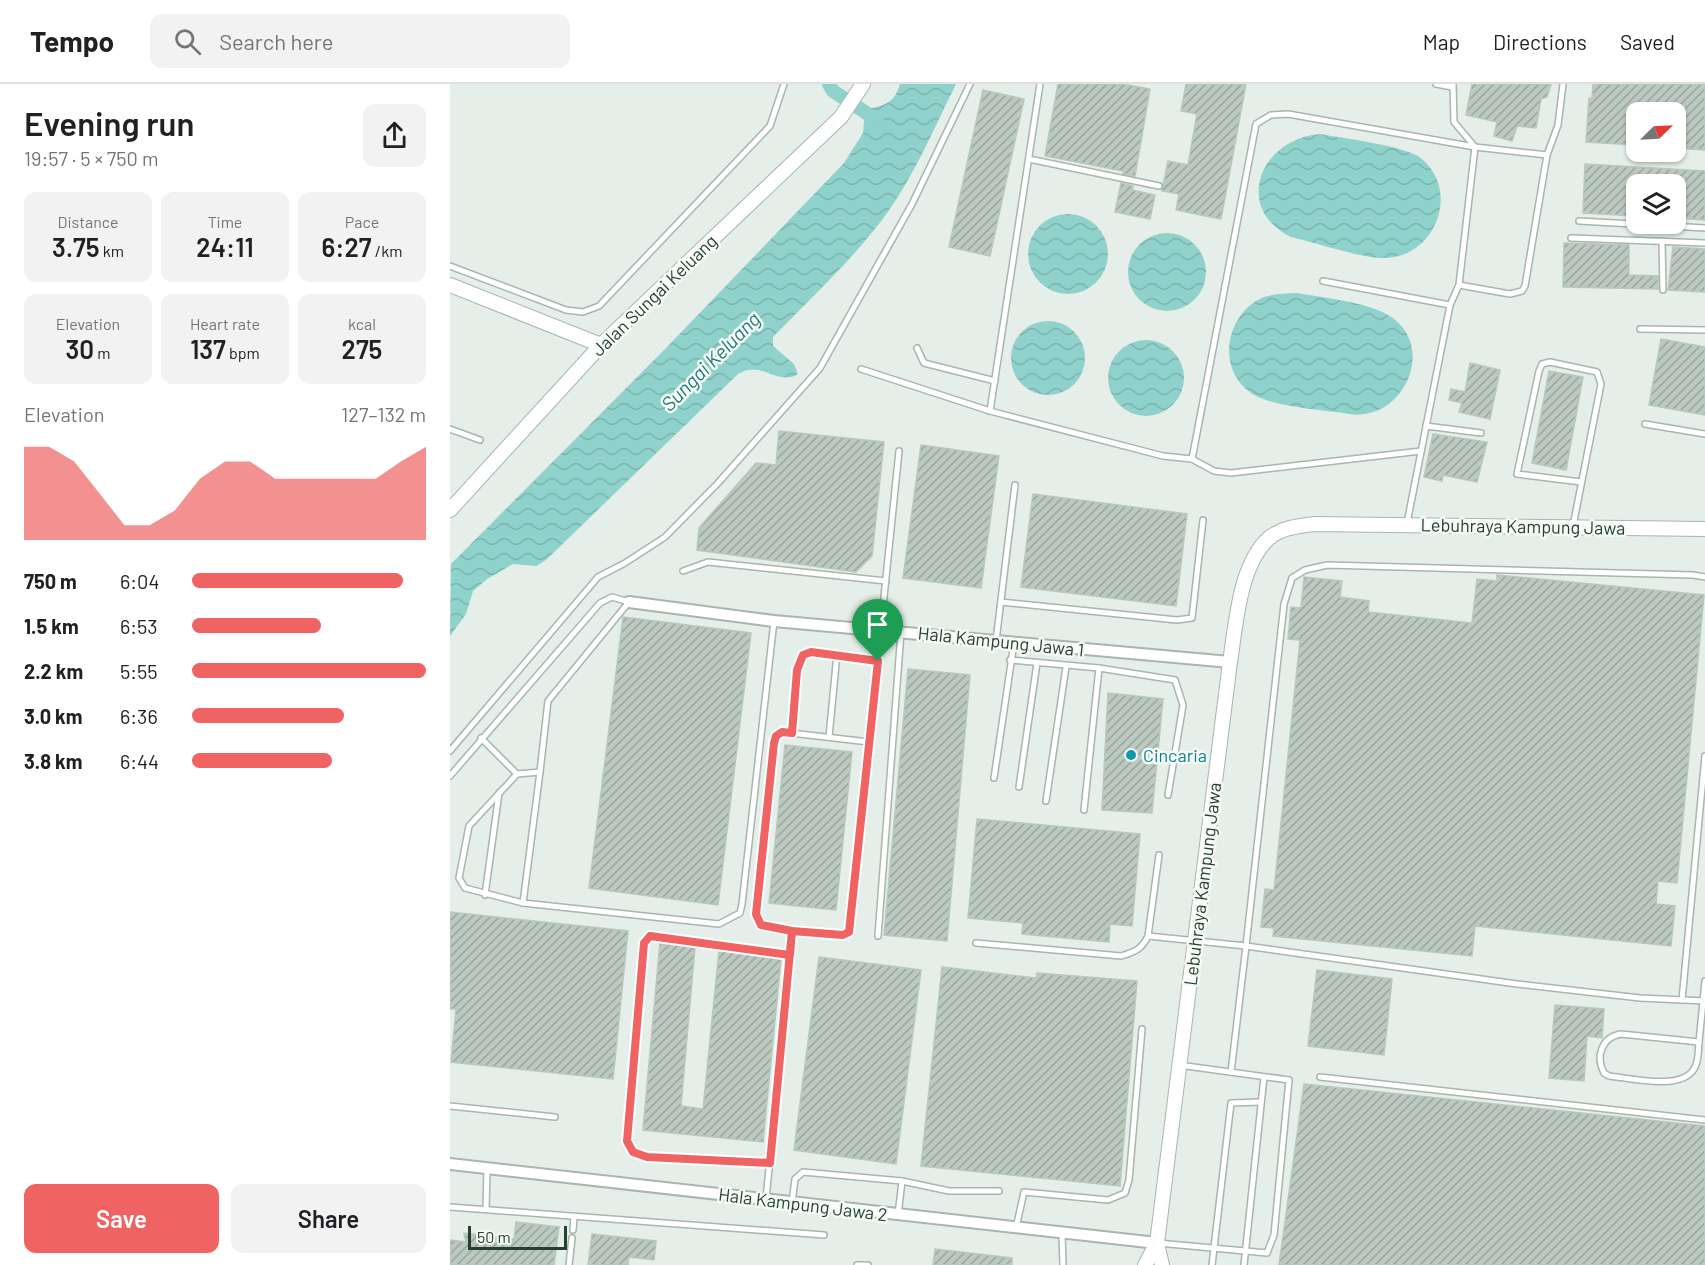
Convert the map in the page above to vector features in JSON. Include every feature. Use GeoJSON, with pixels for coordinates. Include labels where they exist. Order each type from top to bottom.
{"type":"FeatureCollection","features":[{"type":"Feature","properties":{"kind":"street","name":"Jalan Sungai Keluang"},"geometry":{"type":"LineString","coordinates":[[450,510],[601,345],[841,117],[863,84]]}},
{"type":"Feature","properties":{"kind":"street"},"geometry":{"type":"LineString","coordinates":[[450,285],[601,345]]}},
{"type":"Feature","properties":{"kind":"street","name":"Lebuhraya Kampung Jawa"},"geometry":{"type":"LineString","coordinates":[[1162,1265],[1157,1243],[1230,662],[1242,589],[1258,552],[1270,538],[1295,526],[1314,524],[1705,529]]}},
{"type":"Feature","properties":{"kind":"street","name":"Hala Kampung Jawa 1"},"geometry":{"type":"LineString","coordinates":[[629,602],[774,621],[1230,662]]}},
{"type":"Feature","properties":{"kind":"street","name":"Hala Kampung Jawa 2"},"geometry":{"type":"LineString","coordinates":[[450,1164],[1062,1235],[1157,1243]]}},
{"type":"Feature","properties":{"kind":"street","name":"Lebuhraya Kampung Jawa"},"geometry":{"type":"LineString","coordinates":[[1145,1265],[1157,1243]]}},
{"type":"Feature","properties":{"kind":"lane"},"geometry":{"type":"LineString","coordinates":[[450,266],[566,310],[583,312],[599,306],[770,126],[784,84]]}},
{"type":"Feature","properties":{"kind":"lane"},"geometry":{"type":"LineString","coordinates":[[450,751],[598,577],[625,563],[665,537],[726,474],[820,368],[912,204],[970,84]]}},
{"type":"Feature","properties":{"kind":"lane"},"geometry":{"type":"LineString","coordinates":[[990,411],[1040,84]]}},
{"type":"Feature","properties":{"kind":"lane"},"geometry":{"type":"LineString","coordinates":[[1407,525],[1450,305],[1458,285],[1476,147],[1454,122],[1452,86],[1436,84]]}},
{"type":"Feature","properties":{"kind":"lane"},"geometry":{"type":"LineString","coordinates":[[1458,285],[1510,294],[1522,291],[1525,286],[1547,155],[1558,125],[1563,84]]}},
{"type":"Feature","properties":{"kind":"lane"},"geometry":{"type":"LineString","coordinates":[[1192,459],[1256,124],[1271,115],[1288,114],[1476,147],[1547,155]]}},
{"type":"Feature","properties":{"kind":"lane"},"geometry":{"type":"LineString","coordinates":[[1029,159],[1159,186]]}},
{"type":"Feature","properties":{"kind":"lane"},"geometry":{"type":"LineString","coordinates":[[1579,221],[1705,228]]}},
{"type":"Feature","properties":{"kind":"lane"},"geometry":{"type":"LineString","coordinates":[[1571,238],[1705,243]]}},
{"type":"Feature","properties":{"kind":"lane"},"geometry":{"type":"LineString","coordinates":[[1662,241],[1663,290]]}},
{"type":"Feature","properties":{"kind":"lane"},"geometry":{"type":"LineString","coordinates":[[1323,281],[1450,305]]}},
{"type":"Feature","properties":{"kind":"lane"},"geometry":{"type":"LineString","coordinates":[[1640,329],[1705,330]]}},
{"type":"Feature","properties":{"kind":"lane"},"geometry":{"type":"LineString","coordinates":[[917,348],[924,363],[995,381]]}},
{"type":"Feature","properties":{"kind":"lane"},"geometry":{"type":"LineString","coordinates":[[1573,526],[1601,379],[1597,372],[1550,362],[1542,364],[1517,474],[1581,482]]}},
{"type":"Feature","properties":{"kind":"lane"},"geometry":{"type":"LineString","coordinates":[[861,369],[990,411],[1163,456],[1192,459],[1214,471],[1230,473],[1421,451]]}},
{"type":"Feature","properties":{"kind":"lane"},"geometry":{"type":"LineString","coordinates":[[1645,424],[1705,434]]}},
{"type":"Feature","properties":{"kind":"lane"},"geometry":{"type":"LineString","coordinates":[[1426,426],[1481,433]]}},
{"type":"Feature","properties":{"kind":"lane"},"geometry":{"type":"LineString","coordinates":[[450,429],[480,440]]}},
{"type":"Feature","properties":{"kind":"lane"},"geometry":{"type":"LineString","coordinates":[[868,742],[782,732],[776,736],[756,914],[761,925],[792,931],[843,935],[849,932],[899,451]]}},
{"type":"Feature","properties":{"kind":"lane"},"geometry":{"type":"LineString","coordinates":[[996,641],[1015,485]]}},
{"type":"Feature","properties":{"kind":"lane"},"geometry":{"type":"LineString","coordinates":[[1001,602],[1177,620],[1192,618],[1203,520]]}},
{"type":"Feature","properties":{"kind":"lane"},"geometry":{"type":"LineString","coordinates":[[684,571],[708,562],[886,581]]}},
{"type":"Feature","properties":{"kind":"lane"},"geometry":{"type":"LineString","coordinates":[[1231,1072],[1284,604],[1292,578],[1305,570],[1327,565],[1693,574],[1705,577]]}},
{"type":"Feature","properties":{"kind":"lane"},"geometry":{"type":"LineString","coordinates":[[450,776],[600,603],[612,597],[629,602],[548,701],[523,903]]}},
{"type":"Feature","properties":{"kind":"lane"},"geometry":{"type":"LineString","coordinates":[[540,772],[517,774],[469,826],[459,878],[465,888],[484,895],[523,903],[719,924],[740,913],[774,621]]}},
{"type":"Feature","properties":{"kind":"lane"},"geometry":{"type":"LineString","coordinates":[[878,936],[901,631]]}},
{"type":"Feature","properties":{"kind":"lane"},"geometry":{"type":"LineString","coordinates":[[994,778],[1014,643]]}},
{"type":"Feature","properties":{"kind":"lane"},"geometry":{"type":"LineString","coordinates":[[792,733],[797,670],[803,655],[811,652],[837,654],[878,661]]}},
{"type":"Feature","properties":{"kind":"lane"},"geometry":{"type":"LineString","coordinates":[[829,737],[837,654]]}},
{"type":"Feature","properties":{"kind":"lane"},"geometry":{"type":"LineString","coordinates":[[1010,660],[1066,667],[1099,668],[1175,680],[1183,705],[1167,795]]}},
{"type":"Feature","properties":{"kind":"lane"},"geometry":{"type":"LineString","coordinates":[[1019,788],[1037,663]]}},
{"type":"Feature","properties":{"kind":"lane"},"geometry":{"type":"LineString","coordinates":[[1046,801],[1066,667]]}},
{"type":"Feature","properties":{"kind":"lane"},"geometry":{"type":"LineString","coordinates":[[1084,810],[1099,668]]}},
{"type":"Feature","properties":{"kind":"lane"},"geometry":{"type":"LineString","coordinates":[[481,738],[517,774]]}},
{"type":"Feature","properties":{"kind":"lane"},"geometry":{"type":"LineString","coordinates":[[1682,1000],[1705,756]]}},
{"type":"Feature","properties":{"kind":"lane"},"geometry":{"type":"LineString","coordinates":[[484,895],[500,791]]}},
{"type":"Feature","properties":{"kind":"lane"},"geometry":{"type":"LineString","coordinates":[[976,943],[1121,956],[1143,947],[1148,936],[1159,855]]}},
{"type":"Feature","properties":{"kind":"lane"},"geometry":{"type":"LineString","coordinates":[[766,1199],[792,931]]}},
{"type":"Feature","properties":{"kind":"lane"},"geometry":{"type":"LineString","coordinates":[[770,1163],[647,1157],[633,1152],[627,1141],[644,943],[650,936],[790,955]]}},
{"type":"Feature","properties":{"kind":"lane"},"geometry":{"type":"LineString","coordinates":[[1148,936],[1246,946],[1516,984],[1704,1001]]}},
{"type":"Feature","properties":{"kind":"lane"},"geometry":{"type":"LineString","coordinates":[[1699,1042],[1611,1036],[1605,1040],[1600,1059],[1604,1073],[1609,1076],[1675,1081],[1687,1077],[1694,1070],[1699,1042],[1705,981]]}},
{"type":"Feature","properties":{"kind":"lane"},"geometry":{"type":"LineString","coordinates":[[1015,1229],[1024,1192],[1108,1200],[1125,1193],[1129,1179],[1142,1029]]}},
{"type":"Feature","properties":{"kind":"lane"},"geometry":{"type":"LineString","coordinates":[[1157,1243],[1267,1253],[1274,1235],[1290,1084],[1287,1079],[1179,1065]]}},
{"type":"Feature","properties":{"kind":"lane"},"geometry":{"type":"LineString","coordinates":[[1244,1265],[1264,1077]]}},
{"type":"Feature","properties":{"kind":"lane"},"geometry":{"type":"LineString","coordinates":[[1320,1077],[1705,1120]]}},
{"type":"Feature","properties":{"kind":"lane"},"geometry":{"type":"LineString","coordinates":[[1212,1265],[1231,1103],[1261,1102]]}},
{"type":"Feature","properties":{"kind":"lane"},"geometry":{"type":"LineString","coordinates":[[450,1106],[555,1117]]}},
{"type":"Feature","properties":{"kind":"lane"},"geometry":{"type":"LineString","coordinates":[[486,1208],[488,1169]]}},
{"type":"Feature","properties":{"kind":"lane"},"geometry":{"type":"LineString","coordinates":[[792,1203],[795,1179],[803,1172],[902,1181],[949,1191],[999,1191]]}},
{"type":"Feature","properties":{"kind":"lane"},"geometry":{"type":"LineString","coordinates":[[898,1215],[902,1181]]}},
{"type":"Feature","properties":{"kind":"lane"},"geometry":{"type":"LineString","coordinates":[[450,1207],[824,1235]]}},
{"type":"Feature","properties":{"kind":"lane"},"geometry":{"type":"LineString","coordinates":[[573,1230],[574,1217]]}},
{"type":"Feature","properties":{"kind":"lane"},"geometry":{"type":"LineString","coordinates":[[1062,1235],[1063,1265]]}},
{"type":"Feature","properties":{"kind":"lane"},"geometry":{"type":"LineString","coordinates":[[569,1265],[572,1238]]}},
{"type":"Feature","properties":{"kind":"lane"},"geometry":{"type":"LineString","coordinates":[[857,1265],[868,1265]]}},
{"type":"Feature","properties":{"kind":"water","name":"Sungai Keluang"},"geometry":{"type":"Polygon","coordinates":[[[900,84],[956,84],[913,171],[882,220],[843,266],[773,337],[773,346],[794,364],[798,374],[783,377],[762,371],[747,370],[738,374],[546,560],[536,566],[513,564],[487,579],[473,591],[466,614],[450,636],[451,564],[668,346],[844,163],[863,133],[865,110],[887,103],[895,96],[900,84]]]}},
{"type":"Feature","properties":{"kind":"water"},"geometry":{"type":"Polygon","coordinates":[[[1320,134],[1403,150],[1422,159],[1434,173],[1440,190],[1440,206],[1436,223],[1415,249],[1399,256],[1370,257],[1291,237],[1273,225],[1262,210],[1259,193],[1261,177],[1269,161],[1282,148],[1299,139],[1320,134]]]}},
{"type":"Feature","properties":{"kind":"water"},"geometry":{"type":"Polygon","coordinates":[[[1068,214],[1083,217],[1096,226],[1105,239],[1108,254],[1105,269],[1096,282],[1083,291],[1068,294],[1053,291],[1040,282],[1031,269],[1028,254],[1031,239],[1040,226],[1053,217],[1068,214]]]}},
{"type":"Feature","properties":{"kind":"water"},"geometry":{"type":"Polygon","coordinates":[[[1167,233],[1182,236],[1195,244],[1203,257],[1206,272],[1203,287],[1195,300],[1182,308],[1167,311],[1152,308],[1139,300],[1131,287],[1128,272],[1131,257],[1139,244],[1152,236],[1167,233]]]}},
{"type":"Feature","properties":{"kind":"water"},"geometry":{"type":"Polygon","coordinates":[[[1297,293],[1374,308],[1394,319],[1406,333],[1412,349],[1412,366],[1407,382],[1397,396],[1384,407],[1368,414],[1349,414],[1272,402],[1251,393],[1241,384],[1234,373],[1229,348],[1236,323],[1243,312],[1263,297],[1297,293]]]}},
{"type":"Feature","properties":{"kind":"water"},"geometry":{"type":"Polygon","coordinates":[[[1041,321],[1055,321],[1069,327],[1079,337],[1085,351],[1083,372],[1069,389],[1055,395],[1041,395],[1027,389],[1017,379],[1011,365],[1011,351],[1017,337],[1027,327],[1041,321]]]}},
{"type":"Feature","properties":{"kind":"water"},"geometry":{"type":"Polygon","coordinates":[[[1146,340],[1161,343],[1173,351],[1181,363],[1184,378],[1181,393],[1173,405],[1161,413],[1146,416],[1131,413],[1119,405],[1111,393],[1108,378],[1111,363],[1119,351],[1131,343],[1146,340]]]}},
{"type":"Feature","properties":{"kind":"building"},"geometry":{"type":"Polygon","coordinates":[[[1058,84],[1122,84],[1150,89],[1135,176],[1123,174],[1123,171],[1045,156],[1058,84]]]}},
{"type":"Feature","properties":{"kind":"building"},"geometry":{"type":"Polygon","coordinates":[[[1186,84],[1246,84],[1221,219],[1176,210],[1179,194],[1162,191],[1168,161],[1188,165],[1197,114],[1181,111],[1186,84]]]}},
{"type":"Feature","properties":{"kind":"building"},"geometry":{"type":"Polygon","coordinates":[[[1472,84],[1551,84],[1547,97],[1541,99],[1536,128],[1517,126],[1512,141],[1494,136],[1497,122],[1466,115],[1472,84]]]}},
{"type":"Feature","properties":{"kind":"building"},"geometry":{"type":"Polygon","coordinates":[[[1593,84],[1705,84],[1705,150],[1686,149],[1686,102],[1626,102],[1626,144],[1586,142],[1589,98],[1592,99],[1593,84]]]}},
{"type":"Feature","properties":{"kind":"building"},"geometry":{"type":"Polygon","coordinates":[[[983,90],[1024,99],[990,256],[949,247],[983,90]]]}},
{"type":"Feature","properties":{"kind":"building"},"geometry":{"type":"Polygon","coordinates":[[[1585,164],[1705,171],[1705,220],[1686,219],[1686,174],[1626,174],[1626,215],[1583,213],[1585,164]]]}},
{"type":"Feature","properties":{"kind":"building"},"geometry":{"type":"Polygon","coordinates":[[[1121,183],[1133,186],[1132,190],[1155,195],[1150,219],[1115,212],[1121,183]]]}},
{"type":"Feature","properties":{"kind":"building"},"geometry":{"type":"Polygon","coordinates":[[[1564,243],[1629,245],[1629,275],[1658,276],[1658,289],[1563,287],[1564,243]]]}},
{"type":"Feature","properties":{"kind":"building"},"geometry":{"type":"Polygon","coordinates":[[[1673,247],[1705,249],[1705,292],[1668,290],[1673,247]]]}},
{"type":"Feature","properties":{"kind":"building"},"geometry":{"type":"Polygon","coordinates":[[[1661,339],[1705,347],[1705,415],[1649,405],[1661,339]]]}},
{"type":"Feature","properties":{"kind":"building"},"geometry":{"type":"Polygon","coordinates":[[[1470,363],[1500,370],[1490,419],[1459,412],[1462,403],[1449,400],[1451,389],[1465,392],[1470,363]]]}},
{"type":"Feature","properties":{"kind":"building"},"geometry":{"type":"Polygon","coordinates":[[[1549,371],[1583,377],[1566,470],[1532,463],[1549,371]]]}},
{"type":"Feature","properties":{"kind":"building"},"geometry":{"type":"Polygon","coordinates":[[[779,431],[884,442],[872,556],[856,572],[697,550],[699,528],[756,463],[776,465],[779,431]]]}},
{"type":"Feature","properties":{"kind":"building"},"geometry":{"type":"Polygon","coordinates":[[[1433,434],[1487,442],[1477,482],[1443,475],[1442,481],[1424,477],[1433,434]]]}},
{"type":"Feature","properties":{"kind":"building"},"geometry":{"type":"Polygon","coordinates":[[[921,445],[999,456],[981,588],[903,578],[921,445]]]}},
{"type":"Feature","properties":{"kind":"building"},"geometry":{"type":"Polygon","coordinates":[[[1033,494],[1187,514],[1176,606],[1021,587],[1033,494]]]}},
{"type":"Feature","properties":{"kind":"building"},"geometry":{"type":"Polygon","coordinates":[[[1497,575],[1704,595],[1677,883],[1658,881],[1656,904],[1675,906],[1671,946],[1475,926],[1472,956],[1273,936],[1274,928],[1261,927],[1265,889],[1274,890],[1300,640],[1288,639],[1291,607],[1301,608],[1304,577],[1342,581],[1340,597],[1369,601],[1368,612],[1472,623],[1477,579],[1497,581],[1497,575]]]}},
{"type":"Feature","properties":{"kind":"building"},"geometry":{"type":"Polygon","coordinates":[[[623,617],[751,633],[718,905],[589,888],[623,617]]]}},
{"type":"Feature","properties":{"kind":"building"},"geometry":{"type":"Polygon","coordinates":[[[908,669],[970,675],[947,941],[884,935],[908,669]]]}},
{"type":"Feature","properties":{"kind":"building","name":"Cincaria"},"geometry":{"type":"Polygon","coordinates":[[[1108,693],[1163,699],[1152,813],[1102,810],[1108,693]]]}},
{"type":"Feature","properties":{"kind":"building"},"geometry":{"type":"Polygon","coordinates":[[[785,745],[852,752],[836,910],[769,903],[785,745]]]}},
{"type":"Feature","properties":{"kind":"building"},"geometry":{"type":"Polygon","coordinates":[[[977,819],[1140,834],[1132,926],[1110,924],[1109,942],[1022,934],[1023,923],[968,918],[977,819]]]}},
{"type":"Feature","properties":{"kind":"building"},"geometry":{"type":"Polygon","coordinates":[[[450,912],[628,931],[613,1079],[451,1062],[456,1009],[450,1009],[450,912]]]}},
{"type":"Feature","properties":{"kind":"building"},"geometry":{"type":"Polygon","coordinates":[[[660,942],[695,947],[681,1106],[703,1109],[719,950],[781,959],[763,1142],[643,1130],[660,942]]]}},
{"type":"Feature","properties":{"kind":"building"},"geometry":{"type":"Polygon","coordinates":[[[819,957],[921,970],[896,1164],[794,1150],[819,957]]]}},
{"type":"Feature","properties":{"kind":"building"},"geometry":{"type":"Polygon","coordinates":[[[942,967],[1036,978],[1037,973],[1137,981],[1120,1186],[921,1166],[942,967]]]}},
{"type":"Feature","properties":{"kind":"building"},"geometry":{"type":"Polygon","coordinates":[[[1317,970],[1392,979],[1384,1055],[1308,1046],[1317,970]]]}},
{"type":"Feature","properties":{"kind":"building"},"geometry":{"type":"Polygon","coordinates":[[[1555,1005],[1604,1009],[1602,1038],[1587,1036],[1584,1081],[1549,1078],[1555,1005]]]}},
{"type":"Feature","properties":{"kind":"building"},"geometry":{"type":"Polygon","coordinates":[[[1304,1084],[1705,1126],[1705,1265],[1279,1265],[1304,1084]]]}},
{"type":"Feature","properties":{"kind":"building"},"geometry":{"type":"Polygon","coordinates":[[[516,1222],[559,1227],[554,1265],[450,1265],[450,1240],[466,1242],[464,1233],[514,1239],[516,1222]]]}},
{"type":"Feature","properties":{"kind":"building"},"geometry":{"type":"Polygon","coordinates":[[[592,1234],[656,1241],[654,1260],[629,1257],[628,1265],[588,1265],[592,1234]]]}},
{"type":"Feature","properties":{"kind":"building"},"geometry":{"type":"Polygon","coordinates":[[[935,1249],[1012,1258],[1012,1265],[933,1265],[935,1249]]]}},
{"type":"Feature","properties":{"kind":"waterway"},"geometry":{"type":"LineString","coordinates":[[829,84],[833,91],[877,120]]}},
{"type":"Feature","properties":{"kind":"place","name":"Cincaria"},"geometry":{"type":"Point","coordinates":[1131,755]}},
{"type":"Feature","properties":{"kind":"route"},"geometry":{"type":"LineString","coordinates":[[878,661],[837,654],[811,652],[803,655],[797,670],[792,733],[782,732],[776,736],[774,743],[756,914],[761,925],[792,931],[770,1163],[647,1157],[633,1152],[627,1141],[644,943],[650,936],[790,955],[792,931],[843,935],[849,932],[878,661]]}}]}
